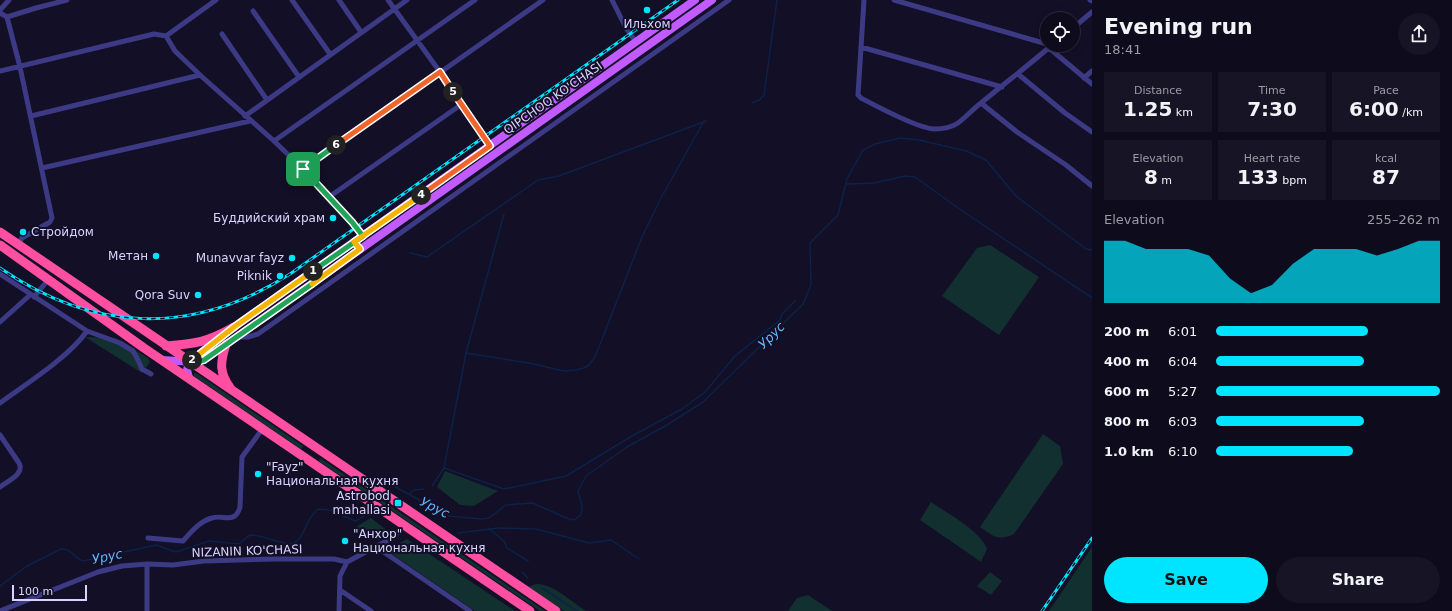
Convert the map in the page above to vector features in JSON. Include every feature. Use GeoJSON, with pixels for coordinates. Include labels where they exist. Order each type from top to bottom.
{"type":"FeatureCollection","features":[{"type":"Feature","properties":{"kind":"highway"},"geometry":{"type":"LineString","coordinates":[[0,232],[556,611]]}},
{"type":"Feature","properties":{"kind":"highway"},"geometry":{"type":"LineString","coordinates":[[0,246],[162,360],[530,611]]}},
{"type":"Feature","properties":{"kind":"highway"},"geometry":{"type":"LineString","coordinates":[[168,347],[204,342],[219,336],[234,327]]}},
{"type":"Feature","properties":{"kind":"highway"},"geometry":{"type":"LineString","coordinates":[[226,344],[222,360],[222,371],[227,382],[235,393]]}},
{"type":"Feature","properties":{"kind":"highway"},"geometry":{"type":"LineString","coordinates":[[312,462],[312,454],[320,451]]}},
{"type":"Feature","properties":{"kind":"main road","name":"QIPCHOQ KO'CHASI"},"geometry":{"type":"LineString","coordinates":[[189,362],[234,327],[695,0]]}},
{"type":"Feature","properties":{"kind":"main road","name":"QIPCHOQ KO'CHASI"},"geometry":{"type":"LineString","coordinates":[[162,360],[197,362],[204,360],[712,0]]}},
{"type":"Feature","properties":{"kind":"main road"},"geometry":{"type":"LineString","coordinates":[[354,242],[360,249]]}},
{"type":"Feature","properties":{"kind":"main road"},"geometry":{"type":"LineString","coordinates":[[162,360],[168,347]]}},
{"type":"Feature","properties":{"kind":"main road"},"geometry":{"type":"LineString","coordinates":[[189,362],[187,370],[189,378]]}},
{"type":"Feature","properties":{"kind":"street"},"geometry":{"type":"LineString","coordinates":[[9,0],[0,12],[7,17],[20,67],[52,218],[50,222],[22,238],[18,244]]}},
{"type":"Feature","properties":{"kind":"street"},"geometry":{"type":"LineString","coordinates":[[7,17],[67,0]]}},
{"type":"Feature","properties":{"kind":"street"},"geometry":{"type":"LineString","coordinates":[[0,72],[154,34],[166,36],[216,0]]}},
{"type":"Feature","properties":{"kind":"street"},"geometry":{"type":"LineString","coordinates":[[292,0],[330,54]]}},
{"type":"Feature","properties":{"kind":"street"},"geometry":{"type":"LineString","coordinates":[[339,0],[361,32]]}},
{"type":"Feature","properties":{"kind":"street"},"geometry":{"type":"LineString","coordinates":[[388,0],[440,72],[490,146]]}},
{"type":"Feature","properties":{"kind":"street"},"geometry":{"type":"LineString","coordinates":[[245,116],[407,0]]}},
{"type":"Feature","properties":{"kind":"street"},"geometry":{"type":"LineString","coordinates":[[274,141],[475,0]]}},
{"type":"Feature","properties":{"kind":"street"},"geometry":{"type":"LineString","coordinates":[[303,169],[543,0]]}},
{"type":"Feature","properties":{"kind":"street"},"geometry":{"type":"LineString","coordinates":[[612,0],[626,28],[636,42]]}},
{"type":"Feature","properties":{"kind":"street"},"geometry":{"type":"LineString","coordinates":[[237,337],[248,337],[258,334],[729,0]]}},
{"type":"Feature","properties":{"kind":"street"},"geometry":{"type":"LineString","coordinates":[[864,0],[858,95],[861,98],[901,117],[927,127],[935,129],[943,128],[958,123],[980,103],[1002,87],[1043,52]]}},
{"type":"Feature","properties":{"kind":"street"},"geometry":{"type":"LineString","coordinates":[[894,0],[1040,43]]}},
{"type":"Feature","properties":{"kind":"street"},"geometry":{"type":"LineString","coordinates":[[253,11],[299,77]]}},
{"type":"Feature","properties":{"kind":"street"},"geometry":{"type":"LineString","coordinates":[[1080,22],[1092,12]]}},
{"type":"Feature","properties":{"kind":"street"},"geometry":{"type":"LineString","coordinates":[[222,34],[267,100]]}},
{"type":"Feature","properties":{"kind":"street"},"geometry":{"type":"LineString","coordinates":[[166,36],[175,51],[303,169],[363,236]]}},
{"type":"Feature","properties":{"kind":"street"},"geometry":{"type":"LineString","coordinates":[[861,47],[1002,87]]}},
{"type":"Feature","properties":{"kind":"street"},"geometry":{"type":"LineString","coordinates":[[1056,52],[1092,84]]}},
{"type":"Feature","properties":{"kind":"street"},"geometry":{"type":"LineString","coordinates":[[1084,78],[1092,71]]}},
{"type":"Feature","properties":{"kind":"street"},"geometry":{"type":"LineString","coordinates":[[1018,74],[1065,113],[1092,132]]}},
{"type":"Feature","properties":{"kind":"street"},"geometry":{"type":"LineString","coordinates":[[31,116],[200,75]]}},
{"type":"Feature","properties":{"kind":"street"},"geometry":{"type":"LineString","coordinates":[[980,103],[1017,132],[1066,165],[1092,186]]}},
{"type":"Feature","properties":{"kind":"street"},"geometry":{"type":"LineString","coordinates":[[329,197],[462,104]]}},
{"type":"Feature","properties":{"kind":"street"},"geometry":{"type":"LineString","coordinates":[[42,168],[250,120]]}},
{"type":"Feature","properties":{"kind":"street"},"geometry":{"type":"LineString","coordinates":[[0,274],[86,331],[120,343],[133,351],[142,369],[151,374]]}},
{"type":"Feature","properties":{"kind":"street"},"geometry":{"type":"LineString","coordinates":[[0,322],[32,296],[48,280]]}},
{"type":"Feature","properties":{"kind":"street"},"geometry":{"type":"LineString","coordinates":[[0,403],[52,363],[82,337],[86,331]]}},
{"type":"Feature","properties":{"kind":"street"},"geometry":{"type":"LineString","coordinates":[[148,538],[182,541],[196,526],[213,517],[232,518],[235,516],[240,507],[242,457],[263,428]]}},
{"type":"Feature","properties":{"kind":"street"},"geometry":{"type":"LineString","coordinates":[[0,435],[21,468],[17,475],[0,486]]}},
{"type":"Feature","properties":{"kind":"street"},"geometry":{"type":"LineString","coordinates":[[339,611],[340,576],[347,562],[394,537],[404,525]]}},
{"type":"Feature","properties":{"kind":"street"},"geometry":{"type":"LineString","coordinates":[[375,546],[470,611]]}},
{"type":"Feature","properties":{"kind":"street","name":"NIZANIN KO'CHASI"},"geometry":{"type":"LineString","coordinates":[[0,611],[98,572],[122,566],[204,561],[281,559],[334,559],[347,562]]}},
{"type":"Feature","properties":{"kind":"street"},"geometry":{"type":"LineString","coordinates":[[147,564],[147,611]]}},
{"type":"Feature","properties":{"kind":"street"},"geometry":{"type":"LineString","coordinates":[[340,590],[371,611]]}},
{"type":"Feature","properties":{"kind":"green space"},"geometry":{"type":"Polygon","coordinates":[[[990,245],[1039,277],[999,335],[942,296],[977,248],[990,245]]]}},
{"type":"Feature","properties":{"kind":"green space"},"geometry":{"type":"Polygon","coordinates":[[[85,337],[115,338],[148,358],[150,362],[142,373],[85,337]]]}},
{"type":"Feature","properties":{"kind":"green space"},"geometry":{"type":"Polygon","coordinates":[[[196,373],[303,446],[301,449],[194,376],[196,373]]]}},
{"type":"Feature","properties":{"kind":"green space"},"geometry":{"type":"Polygon","coordinates":[[[1043,434],[1060,446],[1063,464],[1014,534],[1003,538],[996,537],[980,527],[1043,434]]]}},
{"type":"Feature","properties":{"kind":"green space"},"geometry":{"type":"Polygon","coordinates":[[[320,458],[545,611],[540,611],[319,461],[320,458]]]}},
{"type":"Feature","properties":{"kind":"green space"},"geometry":{"type":"Polygon","coordinates":[[[445,471],[498,491],[474,506],[460,505],[437,487],[445,471]]]}},
{"type":"Feature","properties":{"kind":"green space"},"geometry":{"type":"Polygon","coordinates":[[[931,502],[978,535],[987,549],[981,562],[920,520],[931,502]]]}},
{"type":"Feature","properties":{"kind":"green space"},"geometry":{"type":"Polygon","coordinates":[[[371,518],[389,532],[380,540],[360,534],[352,529],[371,518]]]}},
{"type":"Feature","properties":{"kind":"green space"},"geometry":{"type":"Polygon","coordinates":[[[407,539],[515,611],[475,611],[386,550],[407,539]]]}},
{"type":"Feature","properties":{"kind":"green space"},"geometry":{"type":"Polygon","coordinates":[[[1092,547],[1092,611],[1049,611],[1092,547]]]}},
{"type":"Feature","properties":{"kind":"green space"},"geometry":{"type":"Polygon","coordinates":[[[990,572],[1002,581],[991,595],[977,586],[990,572]]]}},
{"type":"Feature","properties":{"kind":"green space"},"geometry":{"type":"Polygon","coordinates":[[[536,584],[555,590],[586,611],[564,611],[528,587],[536,584]]]}},
{"type":"Feature","properties":{"kind":"green space"},"geometry":{"type":"Polygon","coordinates":[[[808,595],[832,611],[788,611],[797,598],[808,595]]]}},
{"type":"Feature","properties":{"kind":"waterway"},"geometry":{"type":"LineString","coordinates":[[752,103],[759,100],[764,95],[777,0]]}},
{"type":"Feature","properties":{"kind":"waterway"},"geometry":{"type":"LineString","coordinates":[[466,353],[529,363],[564,371],[584,368],[589,365],[595,357],[642,237],[661,198],[704,121]]}},
{"type":"Feature","properties":{"kind":"waterway"},"geometry":{"type":"LineString","coordinates":[[410,253],[427,257],[538,180],[559,176],[706,121]]}},
{"type":"Feature","properties":{"kind":"waterway","name":"Урус"},"geometry":{"type":"LineString","coordinates":[[387,486],[394,486],[448,516],[481,519],[489,518],[506,505],[533,503],[566,518],[574,520],[581,515],[582,506],[578,491],[586,476],[627,447],[667,425],[703,402],[803,304],[811,285],[810,243],[838,215],[847,179],[863,150],[875,144],[900,138],[919,140],[966,151],[986,160],[1016,196],[1086,249],[1092,250]]}},
{"type":"Feature","properties":{"kind":"waterway"},"geometry":{"type":"LineString","coordinates":[[846,184],[874,183],[905,176],[915,177],[961,210],[1092,298]]}},
{"type":"Feature","properties":{"kind":"waterway"},"geometry":{"type":"LineString","coordinates":[[432,486],[444,468],[466,353],[504,214]]}},
{"type":"Feature","properties":{"kind":"waterway"},"geometry":{"type":"LineString","coordinates":[[444,468],[504,489],[566,476],[632,436],[682,409],[705,392],[735,356],[780,320],[782,314],[795,301]]}},
{"type":"Feature","properties":{"kind":"waterway"},"geometry":{"type":"LineString","coordinates":[[409,494],[414,490],[424,489]]}},
{"type":"Feature","properties":{"kind":"waterway","name":"Урус"},"geometry":{"type":"LineString","coordinates":[[0,586],[27,566],[61,549],[67,550],[83,561],[156,545],[176,552],[209,541],[239,544],[248,536],[252,535],[289,544],[298,540],[310,518],[318,509],[330,510],[355,521],[365,515]]}},
{"type":"Feature","properties":{"kind":"waterway"},"geometry":{"type":"LineString","coordinates":[[488,528],[504,541],[507,548],[528,561]]}},
{"type":"Feature","properties":{"kind":"waterway"},"geometry":{"type":"LineString","coordinates":[[458,533],[498,528],[536,529],[589,543],[611,540],[639,559]]}},
{"type":"Feature","properties":{"kind":"waterway"},"geometry":{"type":"LineString","coordinates":[[522,572],[528,578]]}},
{"type":"Feature","properties":{"kind":"waterway"},"geometry":{"type":"LineString","coordinates":[[542,588],[577,611]]}},
{"type":"Feature","properties":{"kind":"railway"},"geometry":{"type":"LineString","coordinates":[[0,268],[35,289],[71,305],[107,315],[144,319],[180,316],[217,308],[254,294],[290,274],[678,0]]}},
{"type":"Feature","properties":{"kind":"railway"},"geometry":{"type":"LineString","coordinates":[[1042,611],[1092,538]]}},
{"type":"Feature","properties":{"kind":"place","name":"Ильхом"},"geometry":{"type":"Point","coordinates":[647,10]}},
{"type":"Feature","properties":{"kind":"place","name":"Буддийский храм"},"geometry":{"type":"Point","coordinates":[333,218]}},
{"type":"Feature","properties":{"kind":"place","name":"Стройдом"},"geometry":{"type":"Point","coordinates":[23,232]}},
{"type":"Feature","properties":{"kind":"place","name":"Метан"},"geometry":{"type":"Point","coordinates":[156,256]}},
{"type":"Feature","properties":{"kind":"place","name":"Munavvar fayz"},"geometry":{"type":"Point","coordinates":[292,258]}},
{"type":"Feature","properties":{"kind":"place","name":"Piknik"},"geometry":{"type":"Point","coordinates":[280,276]}},
{"type":"Feature","properties":{"kind":"place","name":"Qora Suv"},"geometry":{"type":"Point","coordinates":[198,295]}},
{"type":"Feature","properties":{"kind":"place","name":"\"Fayz\" Национальная кухня"},"geometry":{"type":"Point","coordinates":[258,474]}},
{"type":"Feature","properties":{"kind":"place","name":"Astrobod mahallasi"},"geometry":{"type":"Point","coordinates":[398,503]}},
{"type":"Feature","properties":{"kind":"place","name":"\"Анхор\" Национальная кухня"},"geometry":{"type":"Point","coordinates":[345,541]}},
{"type":"Feature","properties":{"kind":"route"},"geometry":{"type":"LineString","coordinates":[[303,169],[363,236],[354,242],[234,327],[189,362],[200,362],[204,360],[360,249],[354,242],[363,236],[490,146],[440,72],[303,169]]}}]}
